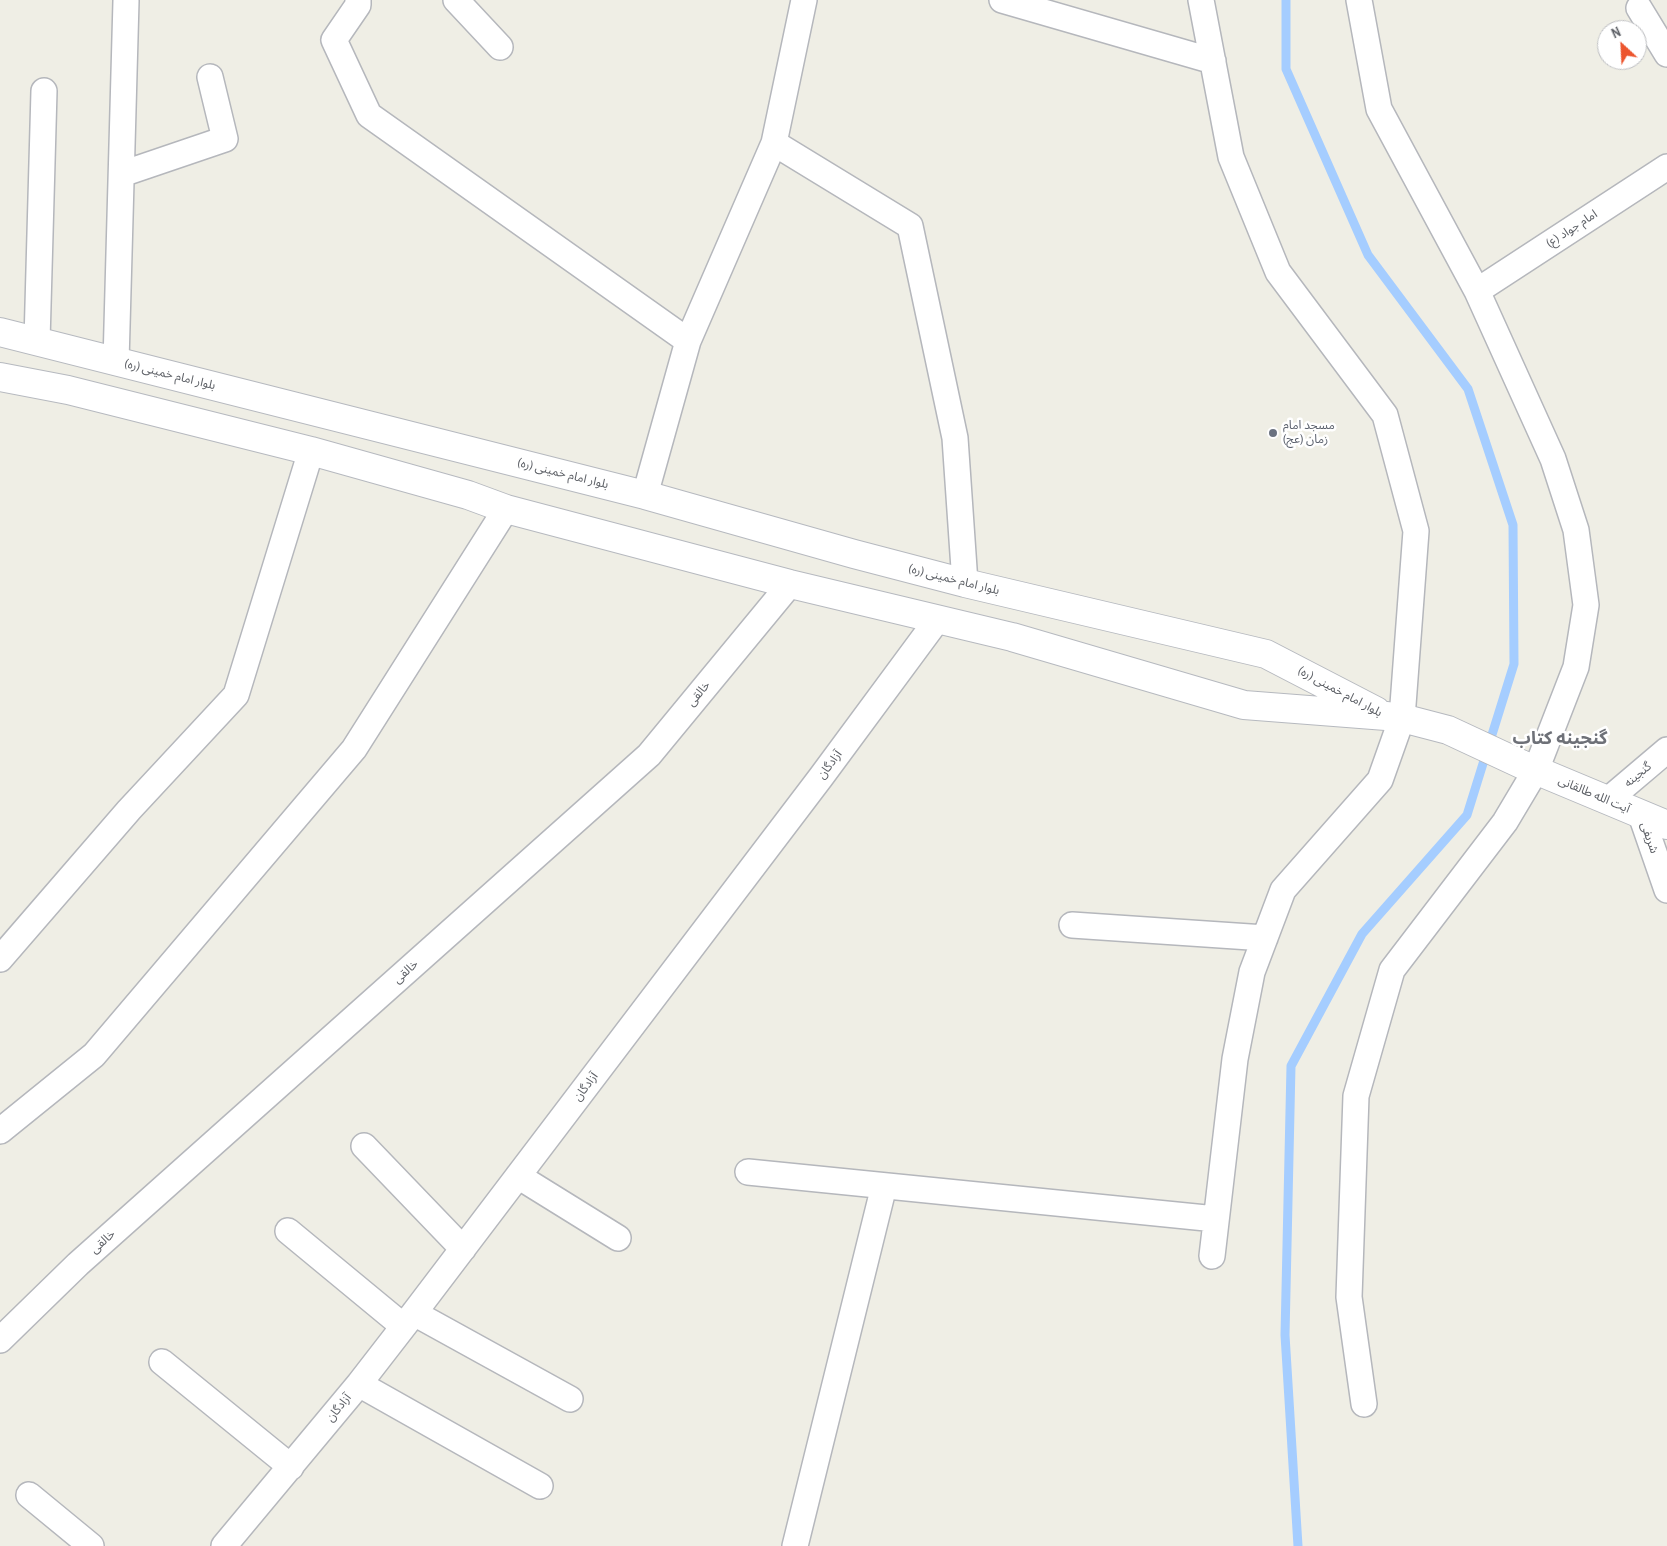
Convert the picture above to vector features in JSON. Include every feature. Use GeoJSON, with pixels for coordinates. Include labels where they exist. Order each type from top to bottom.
{"type":"FeatureCollection","features":[{"type":"Feature","properties":{"kind":"main road","name":"بلوار امام خمینی (ره)"},"geometry":{"type":"LineString","coordinates":[[0,332],[645,494],[854,554],[965,583],[1266,654],[1394,717]]}},
{"type":"Feature","properties":{"kind":"main road","name":"بلوار امام خمینی (ره)"},"geometry":{"type":"LineString","coordinates":[[0,377],[68,390],[311,452],[468,495],[506,509],[790,584],[1012,637],[1244,705],[1394,717]]}},
{"type":"Feature","properties":{"kind":"main road","name":"آیت الله طالقانی"},"geometry":{"type":"LineString","coordinates":[[1394,717],[1448,730],[1529,767],[1641,815],[1667,824]]}},
{"type":"Feature","properties":{"kind":"street"},"geometry":{"type":"LineString","coordinates":[[358,0],[358,5],[334,40],[369,115],[688,341]]}},
{"type":"Feature","properties":{"kind":"street"},"geometry":{"type":"LineString","coordinates":[[456,0],[500,47]]}},
{"type":"Feature","properties":{"kind":"street"},"geometry":{"type":"LineString","coordinates":[[645,494],[688,341],[774,143],[804,0]]}},
{"type":"Feature","properties":{"kind":"street"},"geometry":{"type":"LineString","coordinates":[[1002,0],[1212,61]]}},
{"type":"Feature","properties":{"kind":"street"},"geometry":{"type":"LineString","coordinates":[[1201,0],[1231,157],[1278,272],[1385,415],[1416,531],[1394,717],[1380,780],[1283,890],[1252,972],[1235,1059],[1212,1256]]}},
{"type":"Feature","properties":{"kind":"street"},"geometry":{"type":"LineString","coordinates":[[1359,0],[1379,109],[1477,291],[1553,459],[1576,530],[1586,604],[1576,667],[1505,822],[1392,970],[1356,1096],[1349,1297],[1364,1404]]}},
{"type":"Feature","properties":{"kind":"street"},"geometry":{"type":"LineString","coordinates":[[116,362],[126,1]]}},
{"type":"Feature","properties":{"kind":"street"},"geometry":{"type":"LineString","coordinates":[[1639,8],[1667,54]]}},
{"type":"Feature","properties":{"kind":"street"},"geometry":{"type":"LineString","coordinates":[[122,174],[225,140],[210,77]]}},
{"type":"Feature","properties":{"kind":"street"},"geometry":{"type":"LineString","coordinates":[[37,341],[44,90]]}},
{"type":"Feature","properties":{"kind":"street"},"geometry":{"type":"LineString","coordinates":[[774,143],[910,226],[955,438],[965,583]]}},
{"type":"Feature","properties":{"kind":"street","name":"امام جواد (ع)"},"geometry":{"type":"LineString","coordinates":[[1477,291],[1667,167]]}},
{"type":"Feature","properties":{"kind":"street"},"geometry":{"type":"LineString","coordinates":[[0,959],[129,810],[236,696],[311,452]]}},
{"type":"Feature","properties":{"kind":"street"},"geometry":{"type":"LineString","coordinates":[[0,1131],[94,1055],[354,749],[506,509]]}},
{"type":"Feature","properties":{"kind":"street","name":"خالقی"},"geometry":{"type":"LineString","coordinates":[[0,1340],[78,1264],[649,755],[790,584]]}},
{"type":"Feature","properties":{"kind":"street","name":"آزادگان"},"geometry":{"type":"LineString","coordinates":[[224,1546],[359,1384],[463,1249],[821,777],[937,620]]}},
{"type":"Feature","properties":{"kind":"street","name":"گنجینه"},"geometry":{"type":"LineString","coordinates":[[1608,800],[1667,750]]}},
{"type":"Feature","properties":{"kind":"street","name":"شریفی"},"geometry":{"type":"LineString","coordinates":[[1641,815],[1667,890]]}},
{"type":"Feature","properties":{"kind":"street"},"geometry":{"type":"LineString","coordinates":[[1072,924],[1265,938]]}},
{"type":"Feature","properties":{"kind":"street"},"geometry":{"type":"LineString","coordinates":[[364,1146],[463,1249]]}},
{"type":"Feature","properties":{"kind":"street"},"geometry":{"type":"LineString","coordinates":[[748,1172],[1216,1219]]}},
{"type":"Feature","properties":{"kind":"street"},"geometry":{"type":"LineString","coordinates":[[518,1176],[618,1238]]}},
{"type":"Feature","properties":{"kind":"street"},"geometry":{"type":"LineString","coordinates":[[794,1546],[884,1186]]}},
{"type":"Feature","properties":{"kind":"street"},"geometry":{"type":"LineString","coordinates":[[288,1231],[408,1320],[570,1399]]}},
{"type":"Feature","properties":{"kind":"street"},"geometry":{"type":"LineString","coordinates":[[162,1362],[291,1467]]}},
{"type":"Feature","properties":{"kind":"street"},"geometry":{"type":"LineString","coordinates":[[359,1384],[540,1486]]}},
{"type":"Feature","properties":{"kind":"street"},"geometry":{"type":"LineString","coordinates":[[29,1496],[91,1546]]}},
{"type":"Feature","properties":{"kind":"waterway"},"geometry":{"type":"LineString","coordinates":[[1286,0],[1286,69],[1368,255],[1468,389],[1513,525],[1514,664],[1467,815],[1362,934],[1291,1066],[1285,1335],[1298,1546]]}},
{"type":"Feature","properties":{"kind":"place","name":"مسجد امام زمان (عج)"},"geometry":{"type":"Point","coordinates":[1273,433]}},
{"type":"Feature","properties":{"kind":"district","name":"گنجينه كتاب"},"geometry":{"type":"Point","coordinates":[1560,739]}}]}
